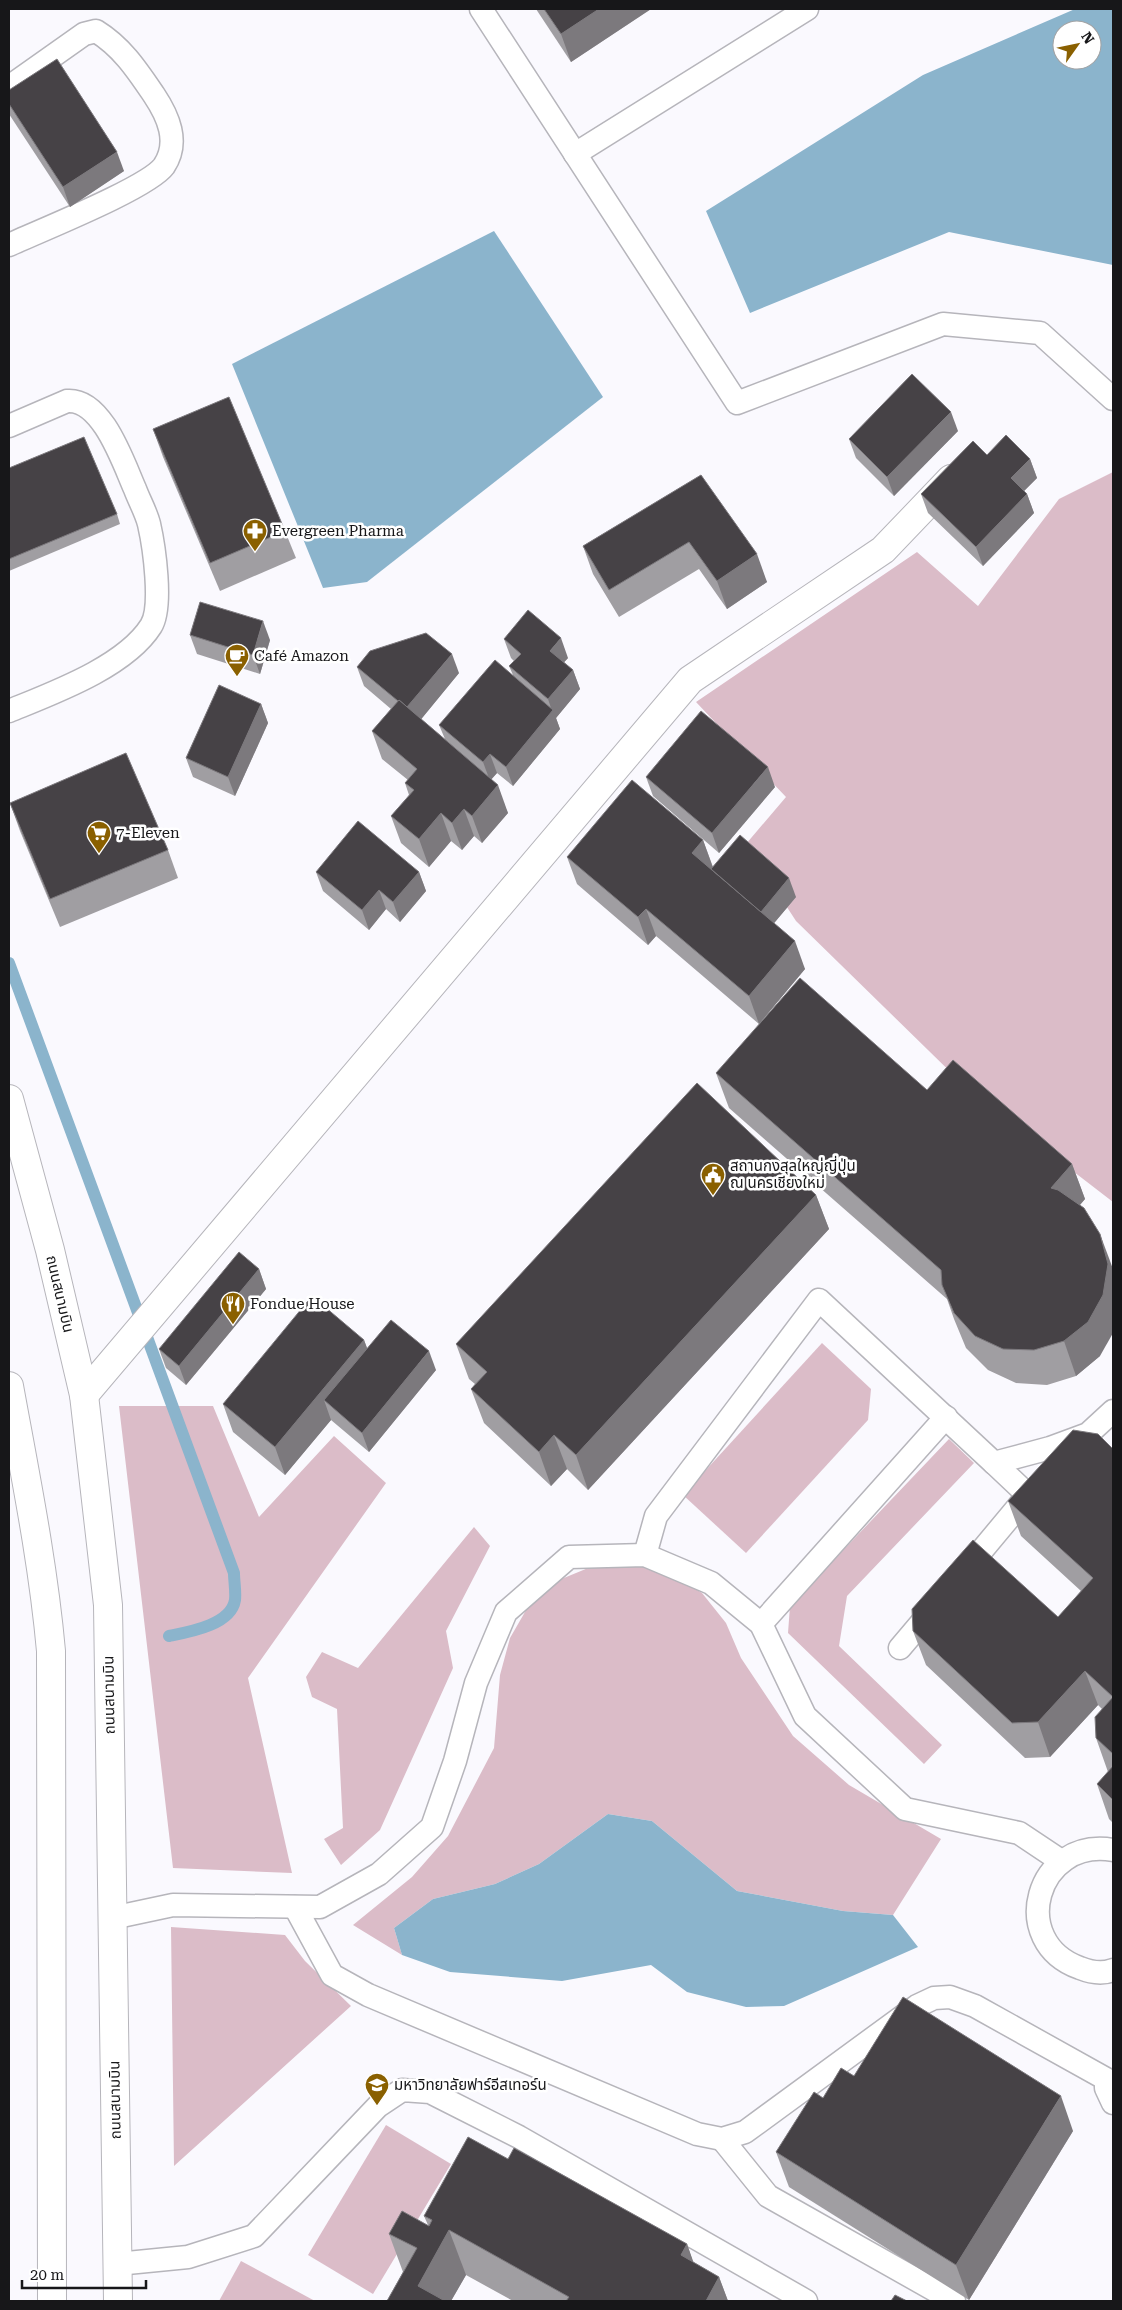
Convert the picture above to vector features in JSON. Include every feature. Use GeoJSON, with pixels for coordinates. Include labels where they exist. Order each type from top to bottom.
{"type":"FeatureCollection","features":[{"type":"Feature","properties":{"kind":"main road"},"geometry":{"type":"LineString","coordinates":[[84,1396],[690,680],[883,550],[965,463]]}},
{"type":"Feature","properties":{"kind":"main road","name":"ถนนสนามบิน"},"geometry":{"type":"LineString","coordinates":[[9,1099],[50,1250],[84,1396],[108,1605],[118,2301]]}},
{"type":"Feature","properties":{"kind":"main road"},"geometry":{"type":"LineString","coordinates":[[9,1386],[42,1572],[51,1651],[52,2301]]}},
{"type":"Feature","properties":{"kind":"main road"},"geometry":{"type":"LineString","coordinates":[[9,1482],[15,1422]]}},
{"type":"Feature","properties":{"kind":"lane"},"geometry":{"type":"LineString","coordinates":[[481,9],[737,403],[943,324],[1040,333],[1113,400]]}},
{"type":"Feature","properties":{"kind":"lane"},"geometry":{"type":"LineString","coordinates":[[575,154],[807,9]]}},
{"type":"Feature","properties":{"kind":"lane"},"geometry":{"type":"LineString","coordinates":[[9,86],[84,34],[96,31],[108,38],[131,61],[165,112],[172,135],[170,150],[164,166],[134,188],[9,244]]}},
{"type":"Feature","properties":{"kind":"lane"},"geometry":{"type":"LineString","coordinates":[[9,426],[67,401],[76,400],[93,411],[116,443],[149,523],[158,585],[152,624],[134,645],[98,672],[9,711]]}},
{"type":"Feature","properties":{"kind":"lane"},"geometry":{"type":"LineString","coordinates":[[645,1555],[656,1516],[819,1300],[1028,1495],[900,1648]]}},
{"type":"Feature","properties":{"kind":"lane"},"geometry":{"type":"LineString","coordinates":[[994,1462],[1050,1448],[1092,1442],[1113,1411]]}},
{"type":"Feature","properties":{"kind":"lane"},"geometry":{"type":"LineString","coordinates":[[761,1624],[946,1417]]}},
{"type":"Feature","properties":{"kind":"lane"},"geometry":{"type":"LineString","coordinates":[[112,1918],[173,1905],[320,1907],[379,1874],[432,1827],[455,1761],[476,1683],[506,1612],[569,1557],[645,1555],[711,1584],[761,1624],[805,1716],[905,1810],[1019,1833],[1061,1861]]}},
{"type":"Feature","properties":{"kind":"lane"},"geometry":{"type":"LineString","coordinates":[[1113,1850],[1098,1848],[1078,1852],[1061,1861],[1047,1876],[1039,1895],[1037,1915],[1042,1934],[1054,1952],[1070,1964],[1089,1971],[1113,1970]]}},
{"type":"Feature","properties":{"kind":"lane"},"geometry":{"type":"LineString","coordinates":[[295,1907],[332,1975],[368,1995],[697,2134],[722,2139],[745,2132],[917,2006],[934,1998],[950,1997],[974,2006],[1106,2079],[1106,2088],[1113,2103]]}},
{"type":"Feature","properties":{"kind":"lane"},"geometry":{"type":"LineString","coordinates":[[118,2264],[188,2257],[254,2236],[378,2106],[402,2090],[430,2092],[520,2137],[806,2301]]}},
{"type":"Feature","properties":{"kind":"lane"},"geometry":{"type":"LineString","coordinates":[[722,2139],[768,2196],[954,2301]]}},
{"type":"Feature","properties":{"kind":"shaded area"},"geometry":{"type":"Polygon","coordinates":[[[1113,472],[1113,1202],[973,1094],[796,921],[746,844],[786,797],[696,702],[917,552],[978,606],[1059,499],[1113,472]]]}},
{"type":"Feature","properties":{"kind":"shaded area"},"geometry":{"type":"Polygon","coordinates":[[[822,1343],[871,1389],[868,1420],[746,1553],[683,1495],[822,1343]]]}},
{"type":"Feature","properties":{"kind":"shaded area"},"geometry":{"type":"Polygon","coordinates":[[[119,1406],[213,1406],[259,1517],[334,1436],[386,1483],[248,1678],[292,1873],[173,1868],[119,1406]]]}},
{"type":"Feature","properties":{"kind":"shaded area"},"geometry":{"type":"Polygon","coordinates":[[[949,1439],[974,1463],[847,1596],[839,1646],[942,1745],[924,1764],[788,1633],[790,1606],[949,1439]]]}},
{"type":"Feature","properties":{"kind":"shaded area"},"geometry":{"type":"Polygon","coordinates":[[[474,1527],[490,1546],[446,1631],[453,1668],[380,1830],[341,1865],[324,1839],[343,1828],[337,1709],[312,1697],[306,1677],[322,1652],[358,1668],[474,1527]]]}},
{"type":"Feature","properties":{"kind":"shaded area"},"geometry":{"type":"Polygon","coordinates":[[[632,1563],[669,1573],[702,1593],[726,1623],[741,1658],[793,1736],[849,1785],[941,1839],[893,1915],[843,1911],[737,1891],[652,1821],[608,1814],[539,1864],[495,1884],[433,1899],[394,1928],[402,1955],[353,1925],[412,1877],[448,1836],[494,1748],[500,1675],[510,1638],[529,1605],[559,1580],[593,1566],[632,1563]]]}},
{"type":"Feature","properties":{"kind":"shaded area"},"geometry":{"type":"Polygon","coordinates":[[[171,1927],[285,1935],[305,1961],[351,2006],[174,2166],[171,1927]]]}},
{"type":"Feature","properties":{"kind":"shaded area"},"geometry":{"type":"Polygon","coordinates":[[[386,2125],[451,2164],[373,2294],[308,2255],[386,2125]]]}},
{"type":"Feature","properties":{"kind":"shaded area"},"geometry":{"type":"Polygon","coordinates":[[[241,2261],[315,2301],[219,2301],[241,2261]]]}},
{"type":"Feature","properties":{"kind":"water"},"geometry":{"type":"Polygon","coordinates":[[[1075,9],[1113,9],[1113,265],[949,232],[750,313],[706,211],[923,75],[1075,9]]]}},
{"type":"Feature","properties":{"kind":"water"},"geometry":{"type":"Polygon","coordinates":[[[494,231],[603,397],[367,582],[323,588],[232,364],[494,231]]]}},
{"type":"Feature","properties":{"kind":"water"},"geometry":{"type":"Polygon","coordinates":[[[608,1814],[652,1821],[737,1891],[843,1911],[893,1915],[918,1947],[784,2006],[746,2007],[687,1992],[651,1965],[562,1981],[450,1972],[402,1955],[394,1928],[433,1899],[495,1884],[539,1864],[608,1814]]]}},
{"type":"Feature","properties":{"kind":"building"},"geometry":{"type":"Polygon","coordinates":[[[544,9],[599,9],[561,34],[544,9]]]}},
{"type":"Feature","properties":{"kind":"building"},"geometry":{"type":"Polygon","coordinates":[[[57,59],[117,152],[63,187],[9,104],[9,90],[57,59]]]}},
{"type":"Feature","properties":{"kind":"building"},"geometry":{"type":"Polygon","coordinates":[[[912,374],[951,412],[887,477],[849,439],[912,374]]]}},
{"type":"Feature","properties":{"kind":"building"},"geometry":{"type":"Polygon","coordinates":[[[229,397],[285,531],[210,563],[153,429],[229,397]]]}},
{"type":"Feature","properties":{"kind":"building"},"geometry":{"type":"Polygon","coordinates":[[[1006,435],[1030,459],[1011,478],[1027,494],[976,547],[921,494],[973,441],[987,455],[1006,435]]]}},
{"type":"Feature","properties":{"kind":"building"},"geometry":{"type":"Polygon","coordinates":[[[84,437],[117,514],[9,559],[9,468],[84,437]]]}},
{"type":"Feature","properties":{"kind":"building"},"geometry":{"type":"Polygon","coordinates":[[[701,475],[757,554],[717,581],[689,542],[609,590],[583,546],[701,475]]]}},
{"type":"Feature","properties":{"kind":"building"},"geometry":{"type":"Polygon","coordinates":[[[200,602],[263,621],[253,655],[190,635],[200,602]]]}},
{"type":"Feature","properties":{"kind":"building"},"geometry":{"type":"Polygon","coordinates":[[[528,610],[561,638],[550,651],[573,670],[548,699],[509,666],[521,654],[504,639],[528,610]]]}},
{"type":"Feature","properties":{"kind":"building"},"geometry":{"type":"Polygon","coordinates":[[[426,633],[452,654],[407,707],[357,667],[370,651],[426,633]]]}},
{"type":"Feature","properties":{"kind":"building"},"geometry":{"type":"Polygon","coordinates":[[[495,660],[553,710],[506,767],[490,754],[483,762],[439,725],[495,660]]]}},
{"type":"Feature","properties":{"kind":"building"},"geometry":{"type":"Polygon","coordinates":[[[219,685],[261,704],[228,777],[186,758],[219,685]]]}},
{"type":"Feature","properties":{"kind":"building"},"geometry":{"type":"Polygon","coordinates":[[[399,700],[498,785],[472,816],[464,809],[452,823],[441,813],[419,839],[391,816],[414,790],[405,783],[417,769],[372,731],[399,700]]]}},
{"type":"Feature","properties":{"kind":"building"},"geometry":{"type":"Polygon","coordinates":[[[701,711],[768,767],[712,833],[646,777],[701,711]]]}},
{"type":"Feature","properties":{"kind":"building","name":"7-Eleven"},"geometry":{"type":"Polygon","coordinates":[[[126,753],[168,850],[50,899],[10,803],[126,753]]]}},
{"type":"Feature","properties":{"kind":"building"},"geometry":{"type":"Polygon","coordinates":[[[632,780],[703,840],[692,853],[795,941],[749,996],[646,909],[638,917],[567,857],[632,780]]]}},
{"type":"Feature","properties":{"kind":"building"},"geometry":{"type":"Polygon","coordinates":[[[358,821],[419,872],[393,902],[379,890],[362,910],[316,872],[358,821]]]}},
{"type":"Feature","properties":{"kind":"building"},"geometry":{"type":"Polygon","coordinates":[[[740,835],[789,878],[761,912],[711,869],[740,835]]]}},
{"type":"Feature","properties":{"kind":"building"},"geometry":{"type":"Polygon","coordinates":[[[800,978],[927,1090],[953,1060],[1072,1164],[1051,1188],[1058,1190],[1084,1208],[1100,1234],[1108,1264],[1103,1295],[1088,1322],[1064,1341],[1034,1350],[1003,1349],[975,1336],[954,1313],[942,1285],[941,1270],[716,1073],[800,978]]]}},
{"type":"Feature","properties":{"kind":"building"},"geometry":{"type":"Polygon","coordinates":[[[697,1083],[816,1195],[576,1455],[554,1435],[539,1452],[471,1389],[487,1372],[456,1344],[697,1083]]]}},
{"type":"Feature","properties":{"kind":"building"},"geometry":{"type":"Polygon","coordinates":[[[239,1252],[259,1269],[179,1366],[159,1349],[239,1252]]]}},
{"type":"Feature","properties":{"kind":"building"},"geometry":{"type":"Polygon","coordinates":[[[312,1296],[364,1340],[275,1447],[223,1404],[312,1296]]]}},
{"type":"Feature","properties":{"kind":"building"},"geometry":{"type":"Polygon","coordinates":[[[391,1320],[429,1351],[362,1433],[324,1400],[391,1320]]]}},
{"type":"Feature","properties":{"kind":"building"},"geometry":{"type":"Polygon","coordinates":[[[1073,1430],[1098,1434],[1113,1449],[1113,1697],[1085,1671],[1038,1722],[1012,1723],[913,1631],[912,1609],[973,1540],[1058,1617],[1093,1578],[1008,1501],[1073,1430]]]}},
{"type":"Feature","properties":{"kind":"building"},"geometry":{"type":"Polygon","coordinates":[[[1113,1697],[1113,1754],[1096,1738],[1095,1717],[1113,1697]]]}},
{"type":"Feature","properties":{"kind":"building"},"geometry":{"type":"Polygon","coordinates":[[[1113,1766],[1113,1800],[1097,1784],[1113,1766]]]}},
{"type":"Feature","properties":{"kind":"building"},"geometry":{"type":"Polygon","coordinates":[[[903,1997],[1061,2096],[956,2265],[776,2152],[814,2092],[823,2098],[841,2068],[854,2076],[903,1997]]]}},
{"type":"Feature","properties":{"kind":"building"},"geometry":{"type":"Polygon","coordinates":[[[468,2137],[508,2159],[514,2148],[687,2244],[681,2255],[719,2277],[706,2301],[566,2301],[569,2297],[449,2230],[418,2286],[445,2301],[387,2301],[417,2248],[389,2234],[402,2211],[429,2226],[432,2220],[424,2216],[468,2137]]]}},
{"type":"Feature","properties":{"kind":"building"},"geometry":{"type":"Polygon","coordinates":[[[895,2295],[907,2301],[891,2301],[895,2295]]]}},
{"type":"Feature","properties":{"kind":"waterway"},"geometry":{"type":"LineString","coordinates":[[9,963],[234,1573],[235,1600],[232,1609],[226,1616],[208,1626],[169,1636]]}},
{"type":"Feature","properties":{"kind":"place","name":"Evergreen Pharma"},"geometry":{"type":"Point","coordinates":[255,552]}},
{"type":"Feature","properties":{"kind":"place","name":"Café Amazon"},"geometry":{"type":"Point","coordinates":[237,677]}},
{"type":"Feature","properties":{"kind":"place","name":"7-Eleven"},"geometry":{"type":"Point","coordinates":[99,854]}},
{"type":"Feature","properties":{"kind":"place","name":"สถานกงสุลใหญ่ญี่ปุ่น ณ นครเชียงใหม่"},"geometry":{"type":"Point","coordinates":[713,1196]}},
{"type":"Feature","properties":{"kind":"place","name":"Fondue House"},"geometry":{"type":"Point","coordinates":[233,1325]}},
{"type":"Feature","properties":{"kind":"place","name":"มหาวิทยาลัยฟาร์อีสเทอร์น"},"geometry":{"type":"Point","coordinates":[377,2106]}}]}
